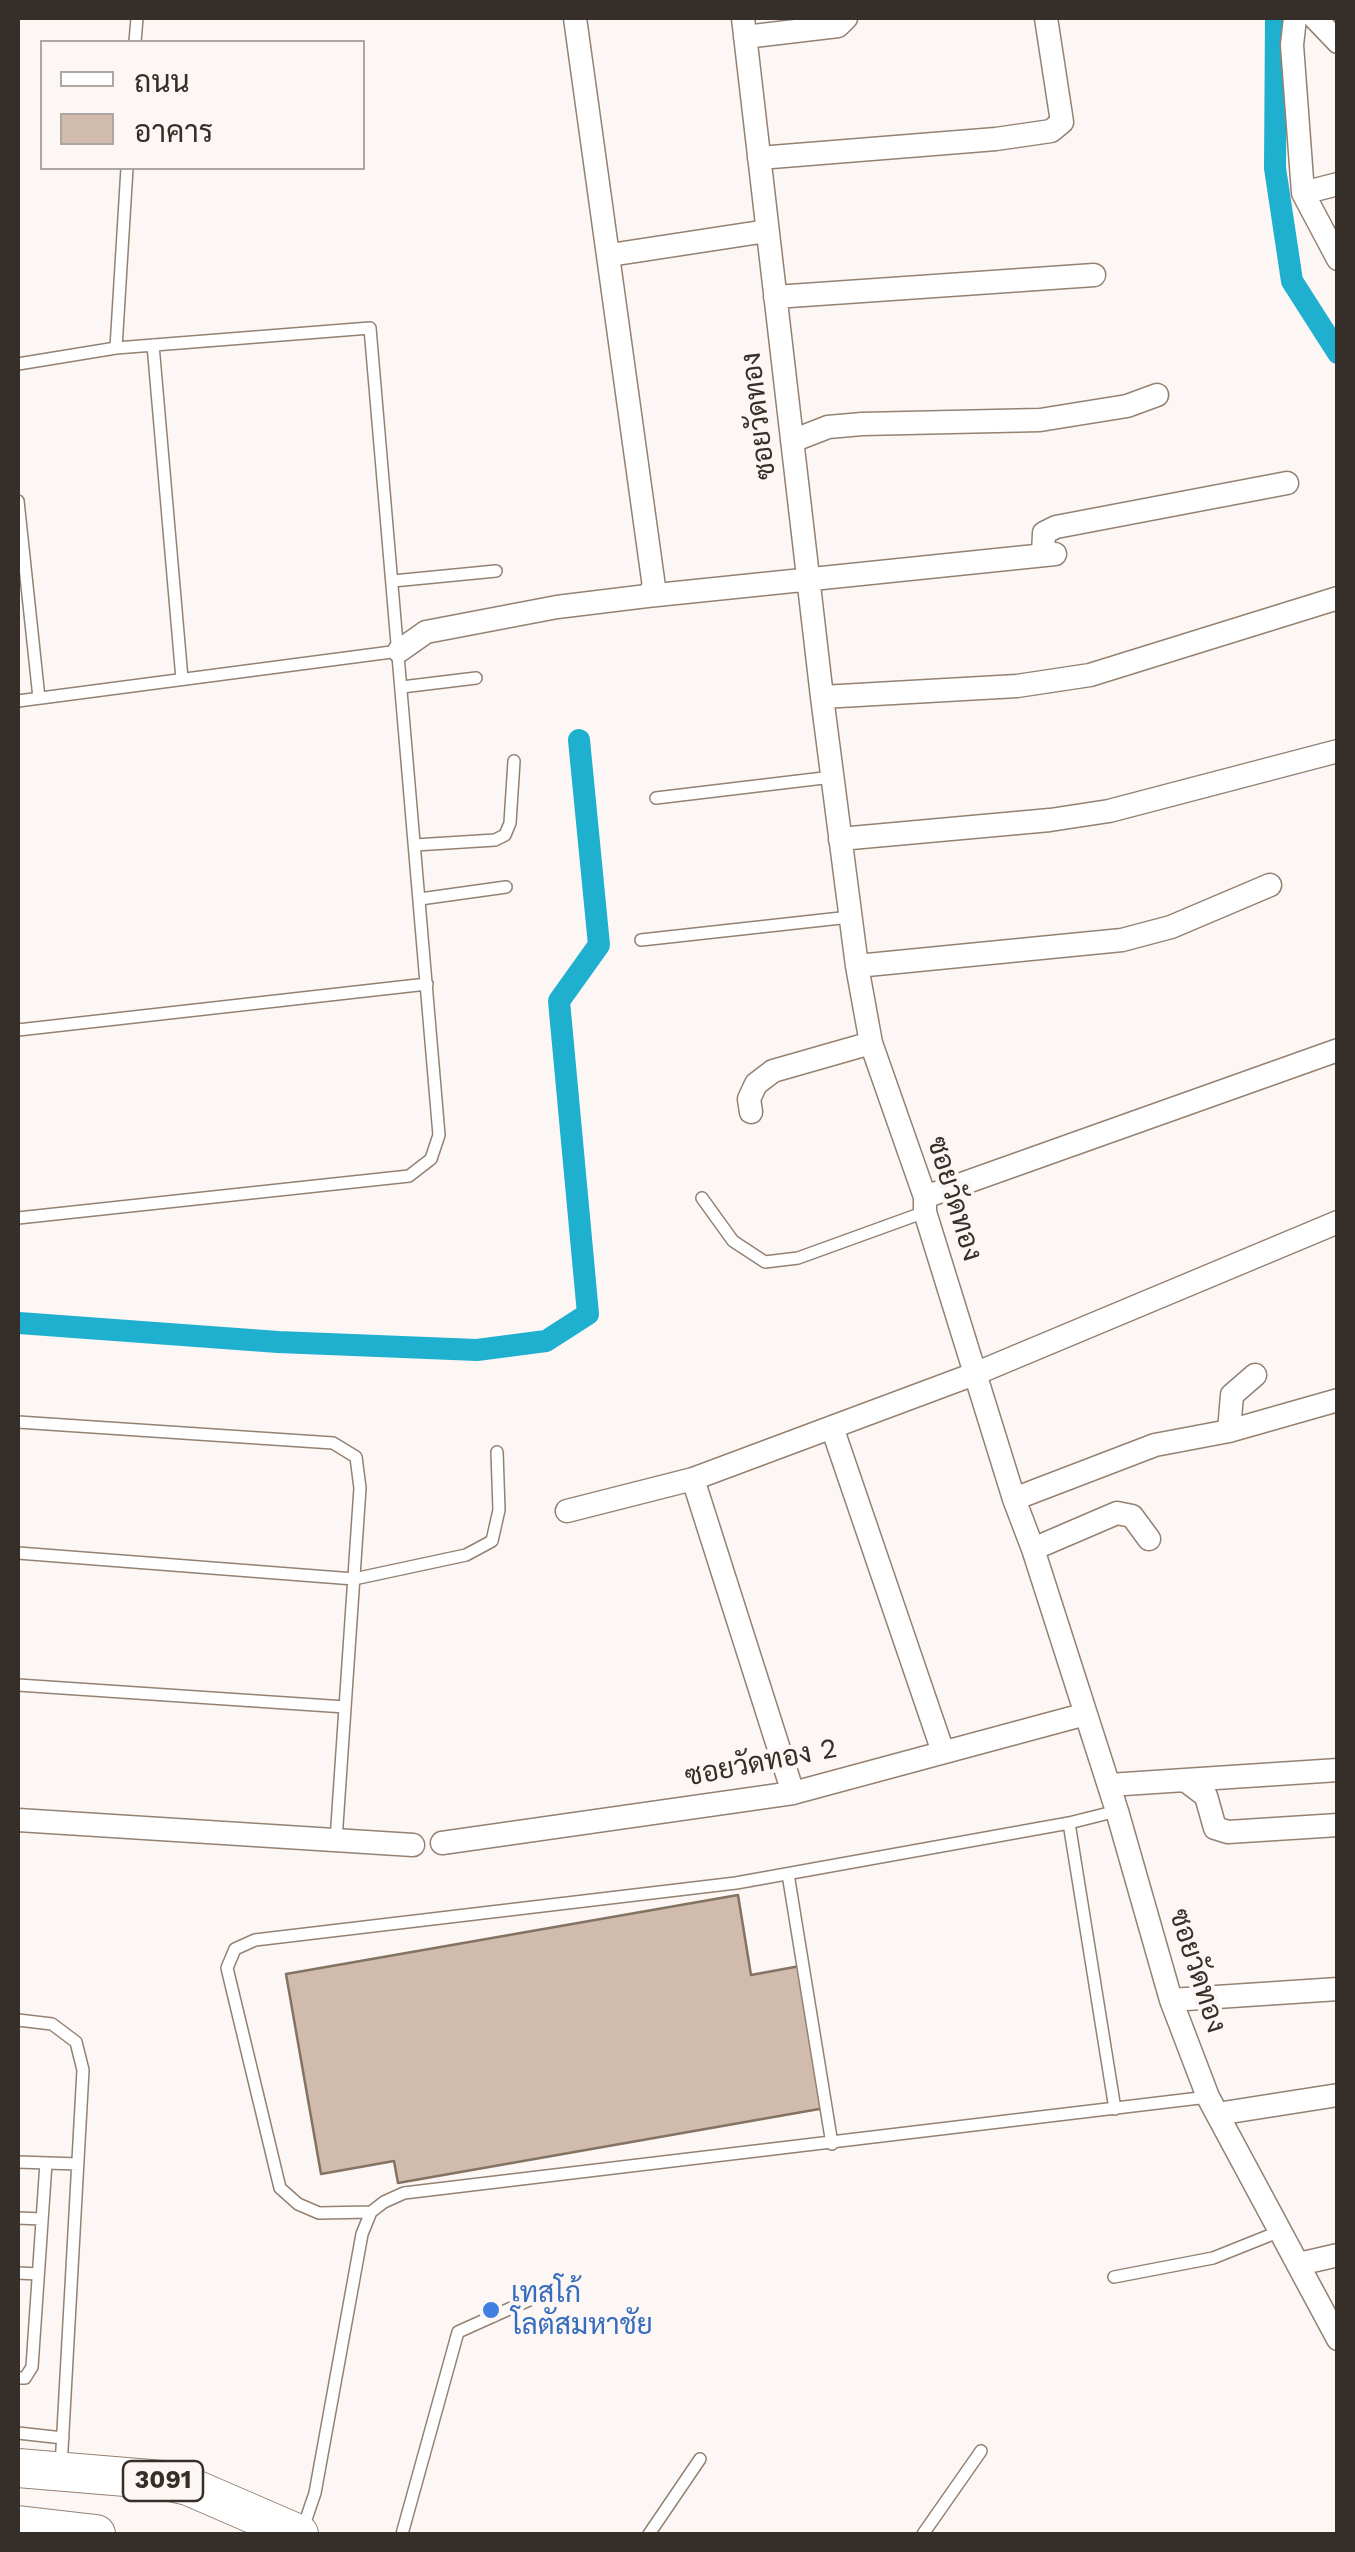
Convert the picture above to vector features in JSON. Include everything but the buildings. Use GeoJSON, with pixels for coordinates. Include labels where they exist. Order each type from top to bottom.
{"type":"FeatureCollection","features":[{"type":"Feature","properties":{"kind":"main road","name":"3091"},"geometry":{"type":"LineString","coordinates":[[18,2468],[62,2454],[188,2486],[300,2534]]}},
{"type":"Feature","properties":{"kind":"main road"},"geometry":{"type":"LineString","coordinates":[[18,2525],[96,2534]]}},
{"type":"Feature","properties":{"kind":"street"},"geometry":{"type":"LineString","coordinates":[[575,18],[654,587],[646,596]]}},
{"type":"Feature","properties":{"kind":"street"},"geometry":{"type":"LineString","coordinates":[[744,28],[838,26],[846,18]]}},
{"type":"Feature","properties":{"kind":"street"},"geometry":{"type":"LineString","coordinates":[[759,158],[996,140],[1051,131],[1062,122],[1046,18]]}},
{"type":"Feature","properties":{"kind":"street"},"geometry":{"type":"LineString","coordinates":[[1295,18],[1292,44],[1303,193],[1338,259]]}},
{"type":"Feature","properties":{"kind":"street"},"geometry":{"type":"LineString","coordinates":[[1315,18],[1338,42]]}},
{"type":"Feature","properties":{"kind":"street","name":"ซอยวัดทอง"},"geometry":{"type":"LineString","coordinates":[[744,28],[832,778],[856,966],[871,1043],[1117,1811],[1171,2000],[1212,2106],[1338,2339]]}},
{"type":"Feature","properties":{"kind":"street"},"geometry":{"type":"LineString","coordinates":[[1303,193],[1338,184]]}},
{"type":"Feature","properties":{"kind":"street"},"geometry":{"type":"LineString","coordinates":[[610,255],[768,231]]}},
{"type":"Feature","properties":{"kind":"street"},"geometry":{"type":"LineString","coordinates":[[775,297],[1094,275]]}},
{"type":"Feature","properties":{"kind":"street"},"geometry":{"type":"LineString","coordinates":[[792,441],[828,427],[862,424],[1040,420],[1128,406],[1157,394]]}},
{"type":"Feature","properties":{"kind":"street"},"geometry":{"type":"LineString","coordinates":[[399,651],[426,632],[557,607],[1049,554],[1044,533],[1056,527],[1287,483]]}},
{"type":"Feature","properties":{"kind":"street"},"geometry":{"type":"LineString","coordinates":[[822,697],[1017,686],[1090,675],[1338,598]]}},
{"type":"Feature","properties":{"kind":"street"},"geometry":{"type":"LineString","coordinates":[[840,839],[1109,812],[1338,752]]}},
{"type":"Feature","properties":{"kind":"street"},"geometry":{"type":"LineString","coordinates":[[856,966],[1122,940],[1172,927],[1270,885]]}},
{"type":"Feature","properties":{"kind":"street"},"geometry":{"type":"LineString","coordinates":[[750,1112],[749,1099],[756,1084],[773,1071],[871,1043]]}},
{"type":"Feature","properties":{"kind":"street"},"geometry":{"type":"LineString","coordinates":[[925,1204],[1338,1050]]}},
{"type":"Feature","properties":{"kind":"street"},"geometry":{"type":"LineString","coordinates":[[566,1511],[693,1479],[978,1373],[1338,1222]]}},
{"type":"Feature","properties":{"kind":"street"},"geometry":{"type":"LineString","coordinates":[[1229,1431],[1232,1395],[1255,1375]]}},
{"type":"Feature","properties":{"kind":"street"},"geometry":{"type":"LineString","coordinates":[[1014,1499],[1155,1444],[1229,1431],[1338,1400]]}},
{"type":"Feature","properties":{"kind":"street"},"geometry":{"type":"LineString","coordinates":[[832,1427],[943,1752]]}},
{"type":"Feature","properties":{"kind":"street"},"geometry":{"type":"LineString","coordinates":[[693,1479],[792,1793]]}},
{"type":"Feature","properties":{"kind":"street"},"geometry":{"type":"LineString","coordinates":[[1033,1549],[1117,1513],[1132,1516],[1149,1540]]}},
{"type":"Feature","properties":{"kind":"street","name":"ซอยวัดทอง 2"},"geometry":{"type":"LineString","coordinates":[[442,1843],[792,1793],[1086,1714]]}},
{"type":"Feature","properties":{"kind":"street"},"geometry":{"type":"LineString","coordinates":[[1108,1785],[1338,1770]]}},
{"type":"Feature","properties":{"kind":"street"},"geometry":{"type":"LineString","coordinates":[[1185,1780],[1206,1796],[1215,1828],[1228,1832],[1338,1825]]}},
{"type":"Feature","properties":{"kind":"street"},"geometry":{"type":"LineString","coordinates":[[18,1820],[413,1845]]}},
{"type":"Feature","properties":{"kind":"street"},"geometry":{"type":"LineString","coordinates":[[1171,2000],[1338,1988]]}},
{"type":"Feature","properties":{"kind":"street"},"geometry":{"type":"LineString","coordinates":[[1212,2106],[1338,2095]]}},
{"type":"Feature","properties":{"kind":"street"},"geometry":{"type":"LineString","coordinates":[[1299,2264],[1338,2255]]}},
{"type":"Feature","properties":{"kind":"lane"},"geometry":{"type":"LineString","coordinates":[[116,348],[127,170]]}},
{"type":"Feature","properties":{"kind":"lane"},"geometry":{"type":"LineString","coordinates":[[18,364],[116,348],[370,328],[439,1135],[432,1160],[408,1176],[18,1218]]}},
{"type":"Feature","properties":{"kind":"lane"},"geometry":{"type":"LineString","coordinates":[[154,345],[182,679]]}},
{"type":"Feature","properties":{"kind":"lane"},"geometry":{"type":"LineString","coordinates":[[18,501],[38,698]]}},
{"type":"Feature","properties":{"kind":"lane"},"geometry":{"type":"LineString","coordinates":[[392,581],[496,571]]}},
{"type":"Feature","properties":{"kind":"lane"},"geometry":{"type":"LineString","coordinates":[[18,700],[399,651]]}},
{"type":"Feature","properties":{"kind":"lane"},"geometry":{"type":"LineString","coordinates":[[402,687],[476,678]]}},
{"type":"Feature","properties":{"kind":"lane"},"geometry":{"type":"LineString","coordinates":[[415,845],[495,840],[505,835],[510,823],[514,762]]}},
{"type":"Feature","properties":{"kind":"lane"},"geometry":{"type":"LineString","coordinates":[[656,798],[832,778]]}},
{"type":"Feature","properties":{"kind":"lane"},"geometry":{"type":"LineString","coordinates":[[420,900],[506,887]]}},
{"type":"Feature","properties":{"kind":"lane"},"geometry":{"type":"LineString","coordinates":[[641,940],[850,917]]}},
{"type":"Feature","properties":{"kind":"lane"},"geometry":{"type":"LineString","coordinates":[[18,1030],[427,984]]}},
{"type":"Feature","properties":{"kind":"lane"},"geometry":{"type":"LineString","coordinates":[[702,1198],[733,1240],[766,1262],[798,1258],[925,1204]]}},
{"type":"Feature","properties":{"kind":"lane"},"geometry":{"type":"LineString","coordinates":[[18,1422],[334,1443],[356,1456],[360,1488],[336,1840]]}},
{"type":"Feature","properties":{"kind":"lane"},"geometry":{"type":"LineString","coordinates":[[18,1553],[354,1579],[466,1555],[492,1541],[500,1510],[497,1452]]}},
{"type":"Feature","properties":{"kind":"lane"},"geometry":{"type":"LineString","coordinates":[[18,1685],[345,1708]]}},
{"type":"Feature","properties":{"kind":"lane"},"geometry":{"type":"LineString","coordinates":[[1117,1811],[788,1874],[255,1940],[235,1948],[226,1968],[280,2188],[298,2204],[319,2213],[371,2212],[404,2192],[1114,2109],[1212,2106]]}},
{"type":"Feature","properties":{"kind":"lane"},"geometry":{"type":"LineString","coordinates":[[1070,1823],[1114,2109]]}},
{"type":"Feature","properties":{"kind":"lane"},"geometry":{"type":"LineString","coordinates":[[788,1874],[832,2144]]}},
{"type":"Feature","properties":{"kind":"lane"},"geometry":{"type":"LineString","coordinates":[[18,2020],[52,2024],[76,2042],[82,2070],[62,2454],[18,2434]]}},
{"type":"Feature","properties":{"kind":"lane"},"geometry":{"type":"LineString","coordinates":[[18,2162],[78,2164]]}},
{"type":"Feature","properties":{"kind":"lane"},"geometry":{"type":"LineString","coordinates":[[18,2378],[31,2373],[46,2164]]}},
{"type":"Feature","properties":{"kind":"lane"},"geometry":{"type":"LineString","coordinates":[[300,2534],[314,2493],[362,2234],[371,2212]]}},
{"type":"Feature","properties":{"kind":"lane"},"geometry":{"type":"LineString","coordinates":[[18,2218],[42,2219]]}},
{"type":"Feature","properties":{"kind":"lane"},"geometry":{"type":"LineString","coordinates":[[1114,2277],[1213,2258],[1278,2232]]}},
{"type":"Feature","properties":{"kind":"lane"},"geometry":{"type":"LineString","coordinates":[[18,2272],[38,2274]]}},
{"type":"Feature","properties":{"kind":"lane"},"geometry":{"type":"LineString","coordinates":[[402,2534],[458,2332],[538,2296]]}},
{"type":"Feature","properties":{"kind":"lane"},"geometry":{"type":"LineString","coordinates":[[18,2324],[35,2324]]}},
{"type":"Feature","properties":{"kind":"lane"},"geometry":{"type":"LineString","coordinates":[[923,2534],[981,2451]]}},
{"type":"Feature","properties":{"kind":"lane"},"geometry":{"type":"LineString","coordinates":[[648,2534],[700,2458]]}},
{"type":"Feature","properties":{"kind":"lane"},"geometry":{"type":"LineString","coordinates":[[18,2525],[22,2534]]}},
{"type":"Feature","properties":{"kind":"waterway"},"geometry":{"type":"LineString","coordinates":[[1276,18],[1275,168],[1292,281],[1338,353]]}},
{"type":"Feature","properties":{"kind":"waterway"},"geometry":{"type":"LineString","coordinates":[[19,1323],[278,1342],[477,1350],[546,1341],[588,1314],[559,1001],[599,945],[579,740]]}},
{"type":"Feature","properties":{"kind":"place","name":"เทสโก้ โลตัสมหาชัย"},"geometry":{"type":"Point","coordinates":[491,2310]}}]}
